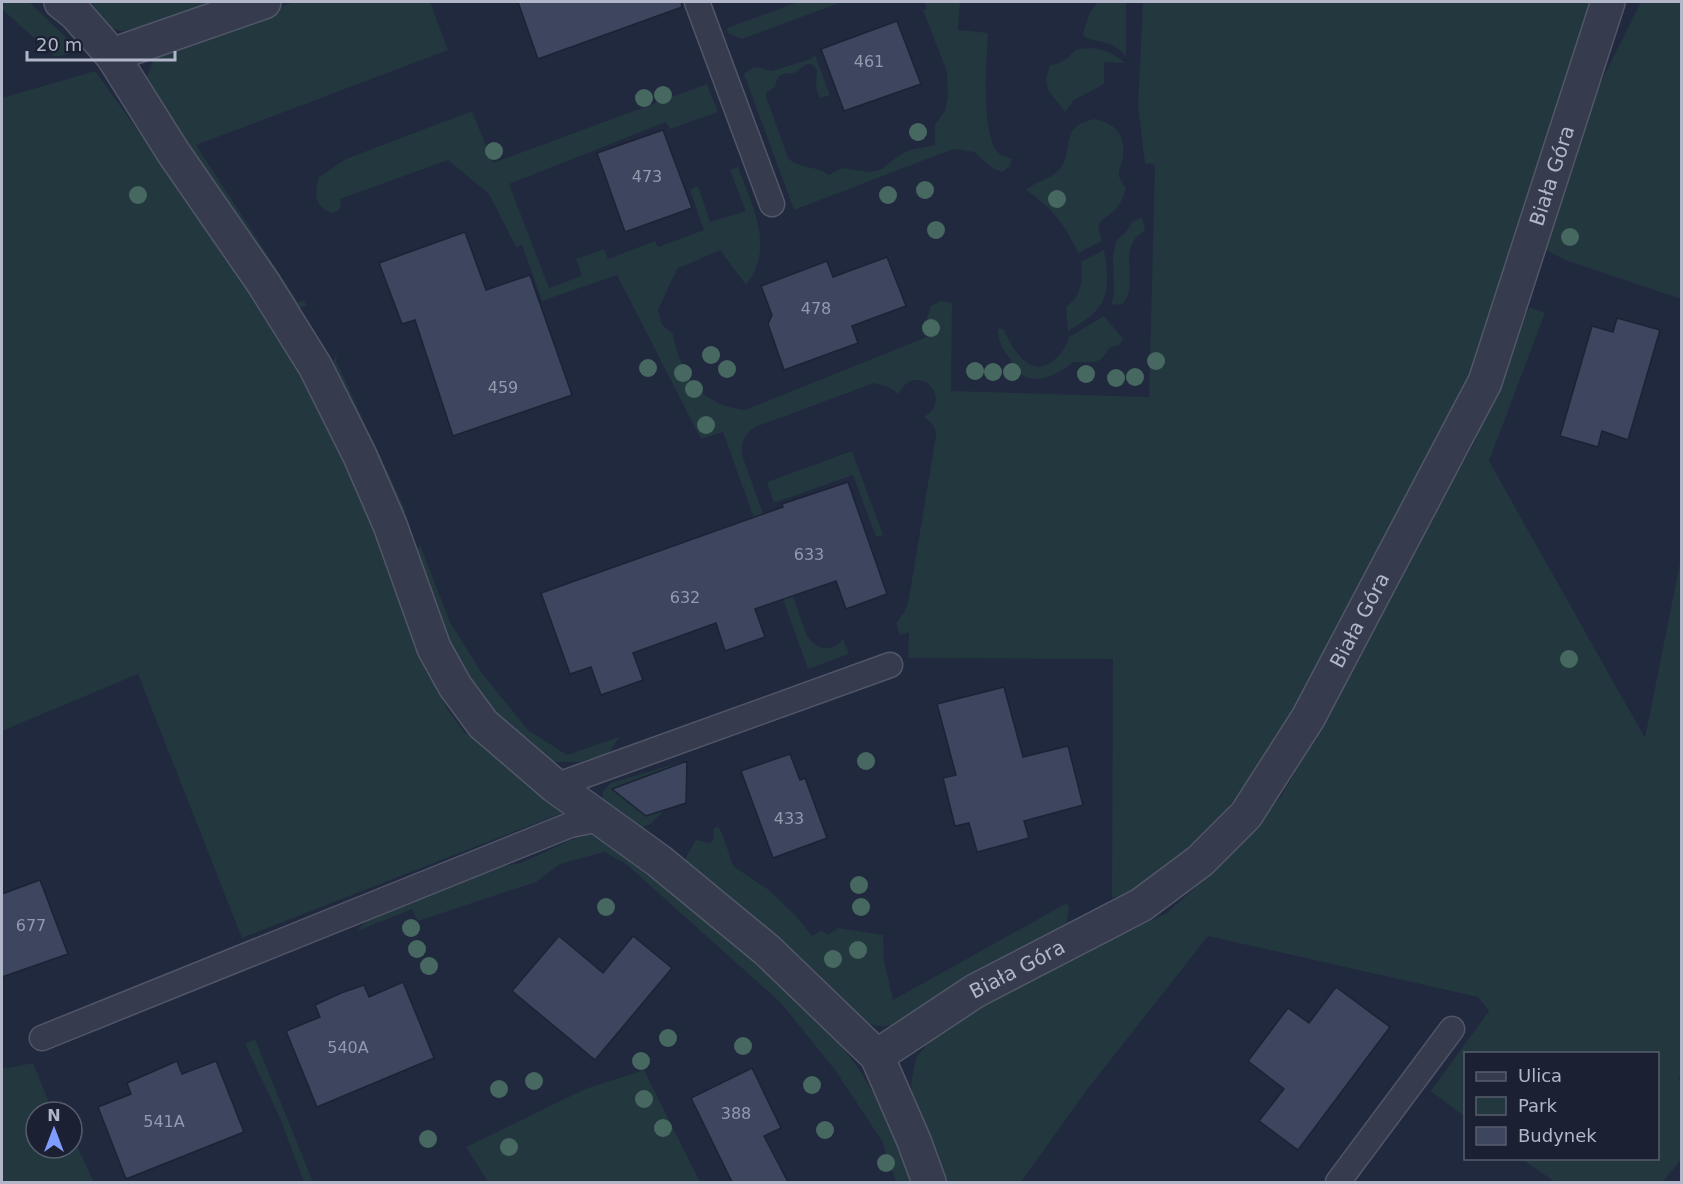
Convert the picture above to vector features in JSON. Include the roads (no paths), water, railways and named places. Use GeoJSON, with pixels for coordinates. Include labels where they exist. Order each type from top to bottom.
{"type":"FeatureCollection","features":[{"type":"Feature","properties":{"kind":"street"},"geometry":{"type":"LineString","coordinates":[[61,2],[76,14],[112,55],[173,152],[264,284],[315,366],[360,456],[390,525],[434,648],[455,686],[483,724],[555,786],[659,861],[767,950],[877,1056],[929,1182]]}},
{"type":"Feature","properties":{"kind":"street"},"geometry":{"type":"LineString","coordinates":[[112,55],[264,2]]}},
{"type":"Feature","properties":{"kind":"street","name":"Biała Góra"},"geometry":{"type":"LineString","coordinates":[[877,1056],[975,992],[1141,905],[1200,861],[1246,816],[1308,718],[1485,382],[1608,2]]}},
{"type":"Feature","properties":{"kind":"lane"},"geometry":{"type":"LineString","coordinates":[[697,2],[772,204]]}},
{"type":"Feature","properties":{"kind":"lane"},"geometry":{"type":"LineString","coordinates":[[555,786],[890,665]]}},
{"type":"Feature","properties":{"kind":"lane"},"geometry":{"type":"LineString","coordinates":[[42,1038],[570,825],[602,819]]}},
{"type":"Feature","properties":{"kind":"lane"},"geometry":{"type":"LineString","coordinates":[[1338,1182],[1452,1029]]}}]}
